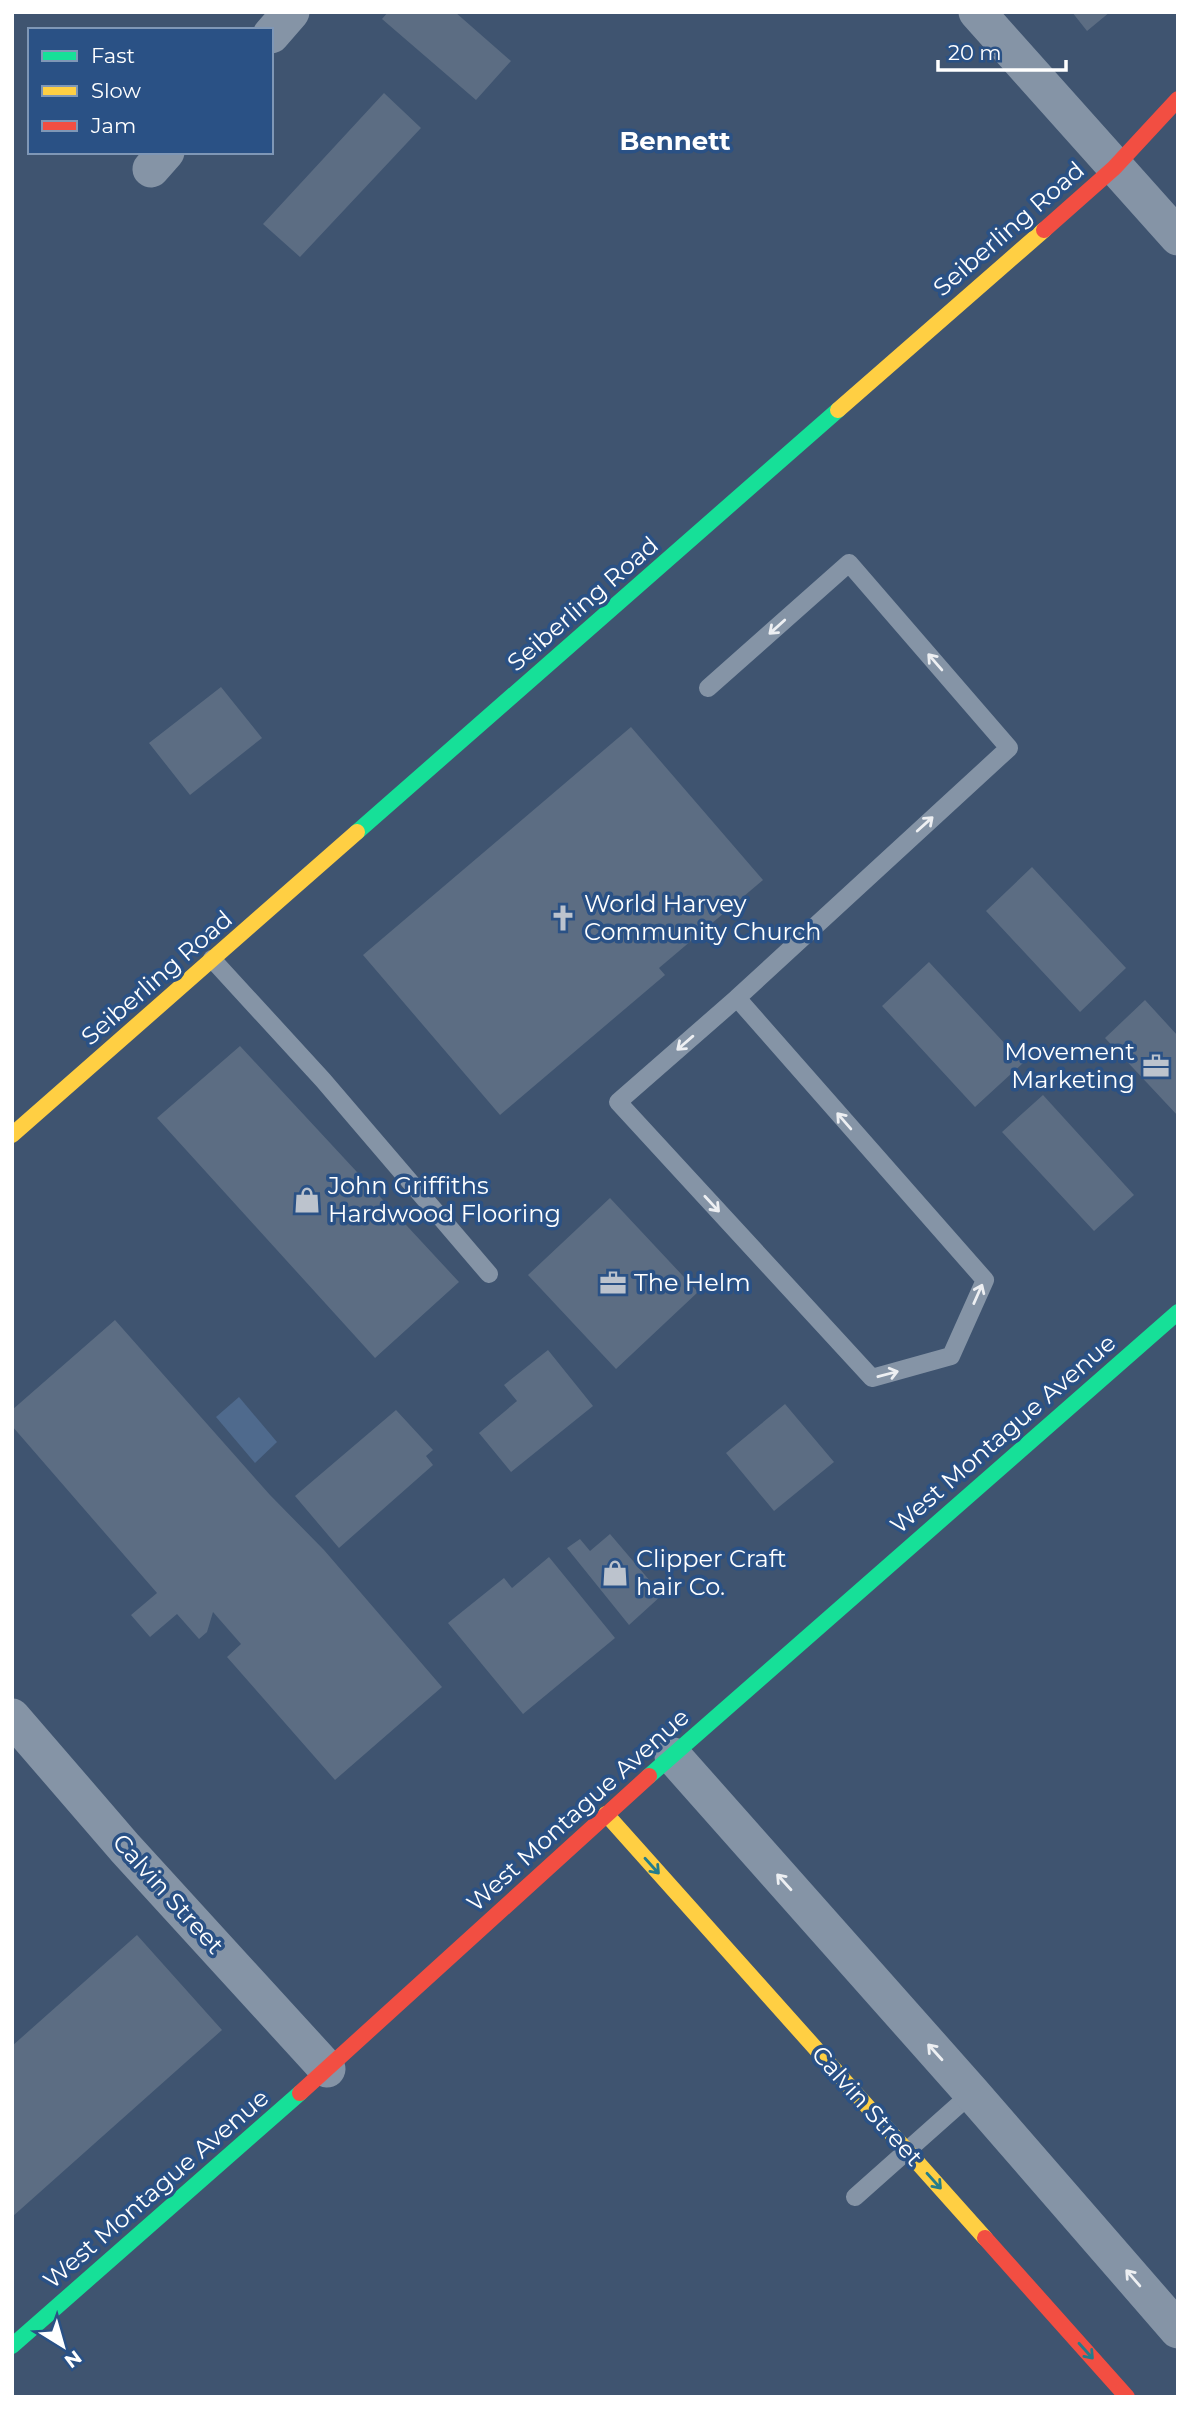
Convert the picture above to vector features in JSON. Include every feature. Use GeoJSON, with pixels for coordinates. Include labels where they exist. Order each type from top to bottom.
{"type":"FeatureCollection","features":[{"type":"Feature","properties":{"kind":"street"},"geometry":{"type":"LineString","coordinates":[[273,33],[291,12]]}},
{"type":"Feature","properties":{"kind":"street"},"geometry":{"type":"LineString","coordinates":[[977,12],[1178,237]]}},
{"type":"Feature","properties":{"kind":"street","name":"Seiberling Road"},"geometry":{"type":"LineString","coordinates":[[12,1135],[1114,168],[1178,99]]}},
{"type":"Feature","properties":{"kind":"street","name":"West Montague Avenue"},"geometry":{"type":"LineString","coordinates":[[12,2346],[327,2069],[673,1756],[1178,1312]]}},
{"type":"Feature","properties":{"kind":"street","name":"Calvin Street"},"geometry":{"type":"LineString","coordinates":[[12,1717],[125,1848],[327,2069]]}},
{"type":"Feature","properties":{"kind":"street"},"geometry":{"type":"LineString","coordinates":[[673,1756],[1178,2330]]}},
{"type":"Feature","properties":{"kind":"street","name":"Calvin Street"},"geometry":{"type":"LineString","coordinates":[[607,1815],[1127,2397]]}},
{"type":"Feature","properties":{"kind":"lane"},"geometry":{"type":"LineString","coordinates":[[709,688],[849,563],[1009,748],[737,998],[618,1102],[872,1378],[951,1356],[985,1280],[737,998]]}},
{"type":"Feature","properties":{"kind":"lane"},"geometry":{"type":"LineString","coordinates":[[212,960],[323,1080],[489,1274]]}},
{"type":"Feature","properties":{"kind":"lane"},"geometry":{"type":"LineString","coordinates":[[855,2197],[972,2093]]}},
{"type":"Feature","properties":{"kind":"water"},"geometry":{"type":"Polygon","coordinates":[[[239,1397],[277,1442],[255,1463],[216,1417],[239,1397]]]}},
{"type":"Feature","properties":{"kind":"building"},"geometry":{"type":"Polygon","coordinates":[[[388,12],[455,12],[511,61],[476,100],[382,19],[388,12]]]}},
{"type":"Feature","properties":{"kind":"building"},"geometry":{"type":"Polygon","coordinates":[[[1072,12],[1110,12],[1087,31],[1072,12]]]}},
{"type":"Feature","properties":{"kind":"building"},"geometry":{"type":"Polygon","coordinates":[[[384,93],[421,128],[300,257],[263,224],[384,93]]]}},
{"type":"Feature","properties":{"kind":"building"},"geometry":{"type":"Polygon","coordinates":[[[221,687],[262,738],[190,795],[149,743],[221,687]]]}},
{"type":"Feature","properties":{"kind":"building","name":"World Harvey Community Church"},"geometry":{"type":"Polygon","coordinates":[[[631,727],[763,880],[659,968],[665,975],[500,1115],[363,955],[631,727]]]}},
{"type":"Feature","properties":{"kind":"building"},"geometry":{"type":"Polygon","coordinates":[[[1032,867],[1126,968],[1080,1012],[986,911],[1032,867]]]}},
{"type":"Feature","properties":{"kind":"building"},"geometry":{"type":"Polygon","coordinates":[[[929,962],[1023,1063],[975,1107],[882,1006],[929,962]]]}},
{"type":"Feature","properties":{"kind":"building"},"geometry":{"type":"Polygon","coordinates":[[[1145,1000],[1178,1036],[1178,1116],[1105,1038],[1145,1000]]]}},
{"type":"Feature","properties":{"kind":"building","name":"John Griffiths Hardwood Flooring"},"geometry":{"type":"Polygon","coordinates":[[[240,1046],[459,1282],[375,1358],[157,1118],[240,1046]]]}},
{"type":"Feature","properties":{"kind":"building"},"geometry":{"type":"Polygon","coordinates":[[[1043,1095],[1134,1195],[1094,1231],[1002,1132],[1043,1095]]]}},
{"type":"Feature","properties":{"kind":"building","name":"The Helm"},"geometry":{"type":"Polygon","coordinates":[[[610,1198],[698,1292],[616,1369],[528,1275],[610,1198]]]}},
{"type":"Feature","properties":{"kind":"building"},"geometry":{"type":"Polygon","coordinates":[[[115,1320],[270,1495],[324,1550],[442,1687],[335,1780],[227,1657],[241,1644],[213,1612],[207,1632],[199,1639],[177,1614],[150,1637],[131,1615],[157,1593],[12,1426],[12,1410],[115,1320]]]}},
{"type":"Feature","properties":{"kind":"building"},"geometry":{"type":"Polygon","coordinates":[[[548,1350],[593,1406],[511,1472],[479,1433],[517,1401],[504,1385],[548,1350]]]}},
{"type":"Feature","properties":{"kind":"building"},"geometry":{"type":"Polygon","coordinates":[[[785,1404],[834,1462],[774,1511],[726,1453],[785,1404]]]}},
{"type":"Feature","properties":{"kind":"building"},"geometry":{"type":"Polygon","coordinates":[[[396,1410],[433,1450],[426,1456],[433,1465],[339,1548],[295,1496],[396,1410]]]}},
{"type":"Feature","properties":{"kind":"building","name":"Clipper Craft hair Co."},"geometry":{"type":"Polygon","coordinates":[[[610,1534],[662,1595],[629,1625],[567,1548],[580,1539],[590,1551],[610,1534]]]}},
{"type":"Feature","properties":{"kind":"building"},"geometry":{"type":"Polygon","coordinates":[[[549,1557],[615,1638],[523,1714],[448,1623],[504,1578],[512,1588],[549,1557]]]}},
{"type":"Feature","properties":{"kind":"building"},"geometry":{"type":"Polygon","coordinates":[[[137,1935],[222,2030],[12,2217],[12,2046],[137,1935]]]}},
{"type":"Feature","properties":{"kind":"traffic: fast"},"geometry":{"type":"LineString","coordinates":[[357,832],[838,410]]}},
{"type":"Feature","properties":{"kind":"traffic: fast"},"geometry":{"type":"LineString","coordinates":[[649,1776],[1178,1312]]}},
{"type":"Feature","properties":{"kind":"traffic: fast"},"geometry":{"type":"LineString","coordinates":[[12,2346],[300,2093]]}},
{"type":"Feature","properties":{"kind":"traffic: slow"},"geometry":{"type":"LineString","coordinates":[[838,410],[1044,230]]}},
{"type":"Feature","properties":{"kind":"traffic: slow"},"geometry":{"type":"LineString","coordinates":[[12,1135],[357,832]]}},
{"type":"Feature","properties":{"kind":"traffic: slow"},"geometry":{"type":"LineString","coordinates":[[606,1814],[985,2238]]}},
{"type":"Feature","properties":{"kind":"traffic: jam"},"geometry":{"type":"LineString","coordinates":[[1044,230],[1114,168],[1178,99]]}},
{"type":"Feature","properties":{"kind":"traffic: jam"},"geometry":{"type":"LineString","coordinates":[[300,2093],[649,1776]]}},
{"type":"Feature","properties":{"kind":"traffic: jam"},"geometry":{"type":"LineString","coordinates":[[985,2238],[1127,2397]]}},
{"type":"Feature","properties":{"kind":"place","name":"World Harvey Community Church"},"geometry":{"type":"Point","coordinates":[563,918]}},
{"type":"Feature","properties":{"kind":"place","name":"Movement Marketing"},"geometry":{"type":"Point","coordinates":[1156,1066]}},
{"type":"Feature","properties":{"kind":"place","name":"John Griffiths Hardwood Flooring"},"geometry":{"type":"Point","coordinates":[307,1200]}},
{"type":"Feature","properties":{"kind":"place","name":"The Helm"},"geometry":{"type":"Point","coordinates":[613,1283]}},
{"type":"Feature","properties":{"kind":"place","name":"Clipper Craft hair Co."},"geometry":{"type":"Point","coordinates":[615,1573]}},
{"type":"Feature","properties":{"kind":"district","name":"Bennett"},"geometry":{"type":"Point","coordinates":[675,141]}}]}
